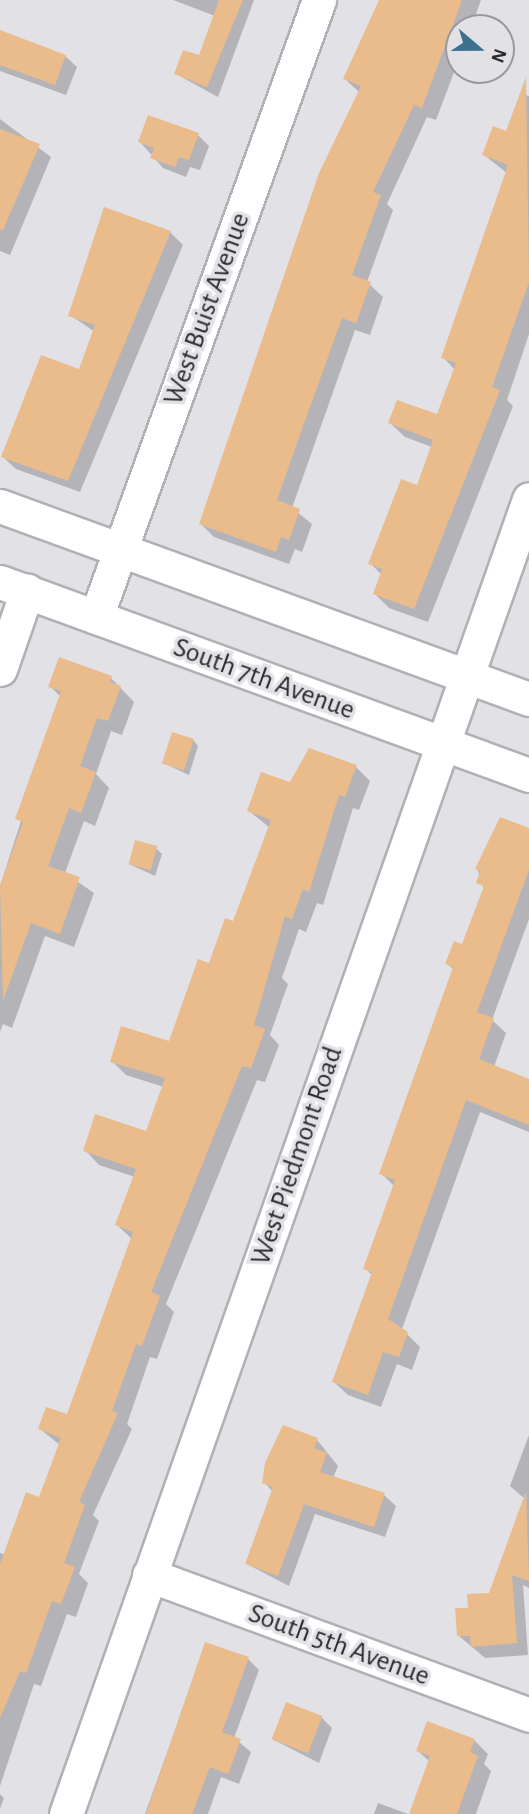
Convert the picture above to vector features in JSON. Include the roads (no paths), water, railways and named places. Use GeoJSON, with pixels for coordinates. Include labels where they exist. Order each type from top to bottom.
{"type":"FeatureCollection","features":[{"type":"Feature","properties":{"kind":"street","name":"West Buist Avenue"},"geometry":{"type":"LineString","coordinates":[[96,617],[319,0]]}},
{"type":"Feature","properties":{"kind":"street","name":"West Piedmont Road"},"geometry":{"type":"LineString","coordinates":[[66,1814],[529,499]]}},
{"type":"Feature","properties":{"kind":"street"},"geometry":{"type":"LineString","coordinates":[[0,506],[529,699]]}},
{"type":"Feature","properties":{"kind":"street"},"geometry":{"type":"LineString","coordinates":[[0,669],[14,586]]}},
{"type":"Feature","properties":{"kind":"street","name":"South 7th Avenue"},"geometry":{"type":"LineString","coordinates":[[14,586],[529,775]]}},
{"type":"Feature","properties":{"kind":"street","name":"South 5th Avenue"},"geometry":{"type":"LineString","coordinates":[[149,1575],[529,1715]]}}]}
